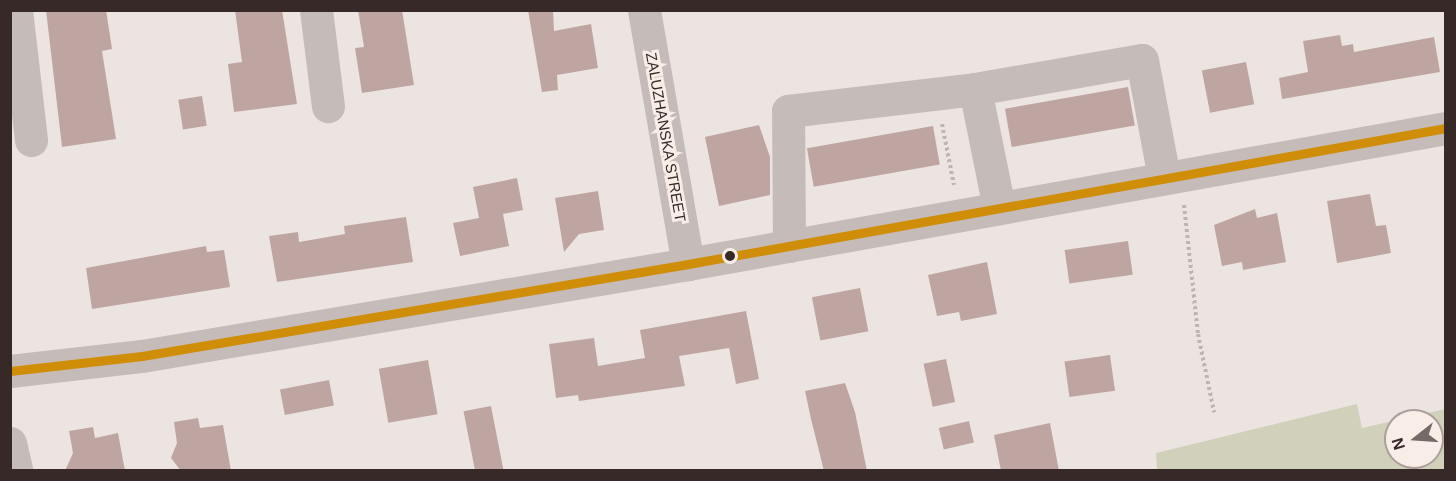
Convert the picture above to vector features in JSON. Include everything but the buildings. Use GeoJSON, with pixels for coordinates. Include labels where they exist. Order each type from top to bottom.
{"type":"FeatureCollection","features":[{"type":"Feature","properties":{"kind":"street"},"geometry":{"type":"LineString","coordinates":[[16,10],[31,140]]}},
{"type":"Feature","properties":{"kind":"street"},"geometry":{"type":"LineString","coordinates":[[316,10],[328,106]]}},
{"type":"Feature","properties":{"kind":"street","name":"ZALUZHANSKA STREET"},"geometry":{"type":"LineString","coordinates":[[644,10],[688,264]]}},
{"type":"Feature","properties":{"kind":"street"},"geometry":{"type":"LineString","coordinates":[[789,246],[788,111],[975,89],[1142,60],[1172,177]]}},
{"type":"Feature","properties":{"kind":"street"},"geometry":{"type":"LineString","coordinates":[[975,89],[999,208]]}},
{"type":"Feature","properties":{"kind":"street"},"geometry":{"type":"LineString","coordinates":[[10,371],[142,356],[688,264],[1446,128]]}},
{"type":"Feature","properties":{"kind":"street"},"geometry":{"type":"LineString","coordinates":[[10,443],[16,471]]}},
{"type":"Feature","properties":{"kind":"path"},"geometry":{"type":"LineString","coordinates":[[936,94],[960,215]]}},
{"type":"Feature","properties":{"kind":"path"},"geometry":{"type":"LineString","coordinates":[[1172,177],[1199,304],[1198,334],[1214,412]]}},
{"type":"Feature","properties":{"kind":"green space"},"geometry":{"type":"Polygon","coordinates":[[[1357,404],[1362,428],[1384,423],[1384,469],[1444,469],[1445,409],[1445,470],[1157,470],[1156,453],[1357,404]]]}},
{"type":"Feature","properties":{"kind":"transit line"},"geometry":{"type":"LineString","coordinates":[[10,371],[142,356],[688,264],[1446,128]]}}]}
